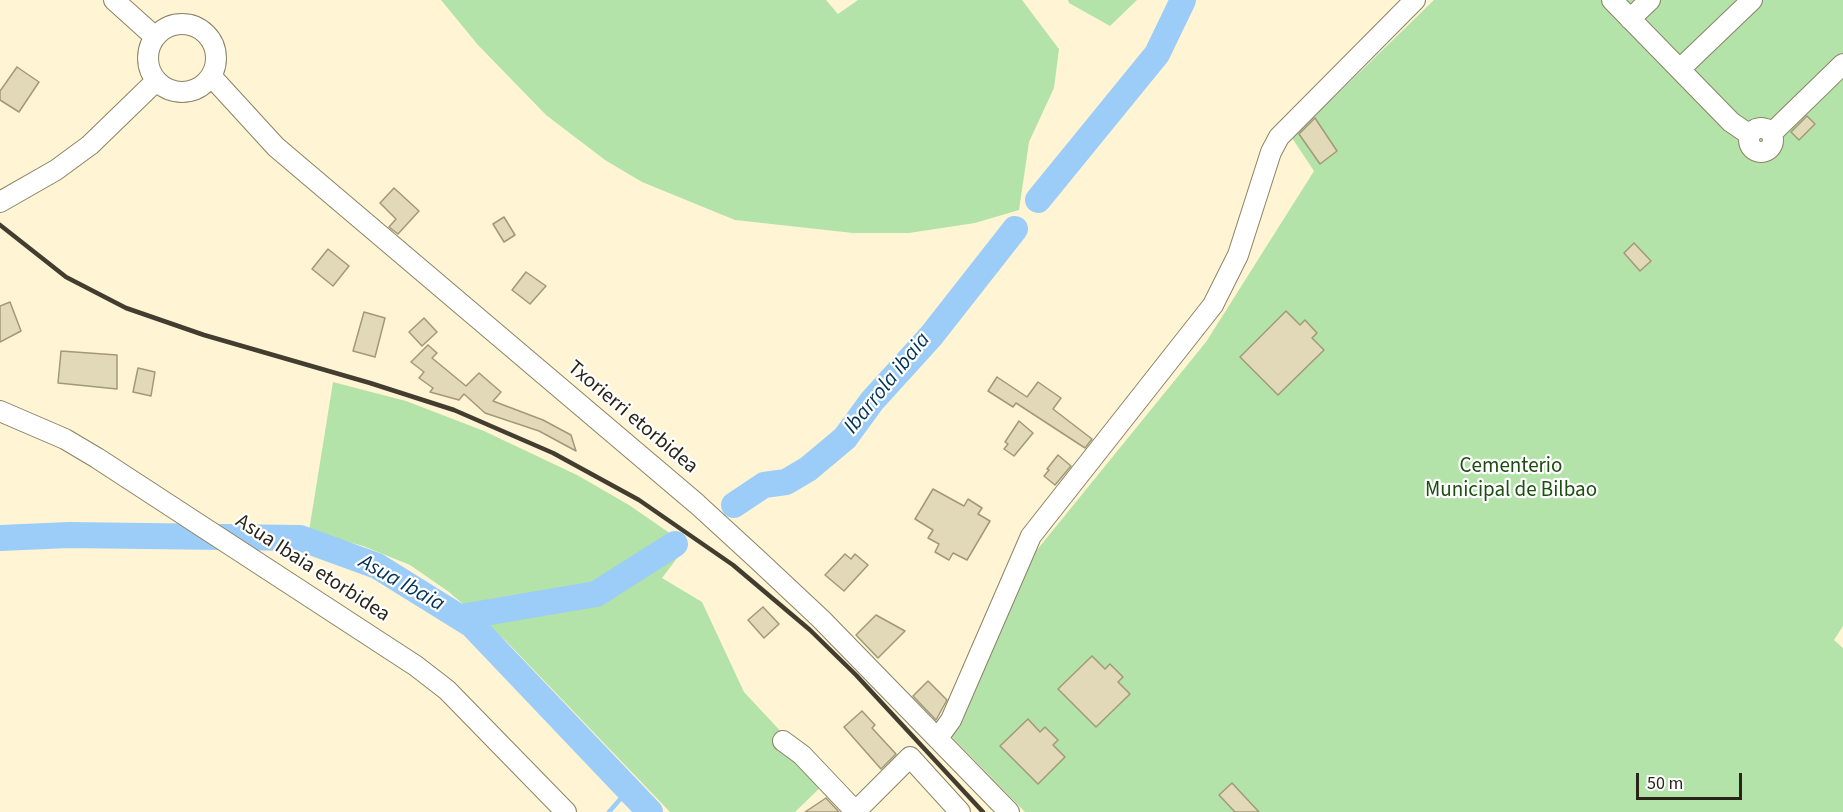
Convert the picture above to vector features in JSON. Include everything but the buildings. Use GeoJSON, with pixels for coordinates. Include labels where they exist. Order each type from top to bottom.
{"type":"FeatureCollection","features":[{"type":"Feature","properties":{"kind":"street"},"geometry":{"type":"LineString","coordinates":[[114,0],[154,36]]}},
{"type":"Feature","properties":{"kind":"street"},"geometry":{"type":"LineString","coordinates":[[938,738],[951,720],[1031,536],[1213,305],[1238,255],[1271,152],[1279,137],[1415,0]]}},
{"type":"Feature","properties":{"kind":"street"},"geometry":{"type":"LineString","coordinates":[[1612,0],[1731,122],[1750,135],[1750,147],[1762,153],[1773,146],[1772,134],[1843,64]]}},
{"type":"Feature","properties":{"kind":"street"},"geometry":{"type":"LineString","coordinates":[[1630,19],[1650,0]]}},
{"type":"Feature","properties":{"kind":"street"},"geometry":{"type":"LineString","coordinates":[[1680,69],[1752,0]]}},
{"type":"Feature","properties":{"kind":"street"},"geometry":{"type":"LineString","coordinates":[[174,24],[196,27],[213,43],[215,66],[211,76],[195,90],[185,92],[174,91],[156,81],[147,64],[147,54],[154,36],[174,24]]}},
{"type":"Feature","properties":{"kind":"street","name":"Txorierri etorbidea"},"geometry":{"type":"LineString","coordinates":[[211,76],[276,147],[697,504],[821,619],[1009,812]]}},
{"type":"Feature","properties":{"kind":"street"},"geometry":{"type":"LineString","coordinates":[[0,202],[56,170],[90,146],[156,81]]}},
{"type":"Feature","properties":{"kind":"street","name":"Asua Ibaia etorbidea"},"geometry":{"type":"LineString","coordinates":[[0,411],[65,439],[141,485],[357,627],[447,690],[566,812]]}},
{"type":"Feature","properties":{"kind":"street"},"geometry":{"type":"LineString","coordinates":[[783,741],[802,755],[856,811],[910,757],[960,812]]}},
{"type":"Feature","properties":{"kind":"green space"},"geometry":{"type":"Polygon","coordinates":[[[441,0],[826,0],[838,14],[858,0],[1022,0],[1059,49],[1054,88],[1029,142],[1019,210],[975,223],[909,233],[853,233],[735,220],[642,182],[605,160],[546,115],[478,45],[441,0]]]}},
{"type":"Feature","properties":{"kind":"green space"},"geometry":{"type":"Polygon","coordinates":[[[1068,0],[1137,0],[1110,26],[1069,3],[1068,0]]]}},
{"type":"Feature","properties":{"kind":"green space","name":"Cementerio Municipal de Bilbao"},"geometry":{"type":"Polygon","coordinates":[[[1434,0],[1843,0],[1843,626],[1834,640],[1843,648],[1843,812],[1025,812],[948,733],[1036,551],[1206,342],[1314,171],[1292,138],[1434,0]]]}},
{"type":"Feature","properties":{"kind":"green space"},"geometry":{"type":"Polygon","coordinates":[[[333,382],[406,401],[484,431],[577,475],[629,505],[687,545],[662,578],[702,602],[744,692],[827,781],[795,812],[670,812],[506,641],[449,592],[410,565],[363,546],[309,531],[333,382]]]}},
{"type":"Feature","properties":{"kind":"waterway","name":"Ibarrola ibaia"},"geometry":{"type":"LineString","coordinates":[[1038,200],[1157,54],[1183,0]]}},
{"type":"Feature","properties":{"kind":"waterway","name":"Ibarrola ibaia"},"geometry":{"type":"LineString","coordinates":[[734,505],[764,485],[786,482],[808,469],[845,438],[872,401],[931,336],[1015,229]]}},
{"type":"Feature","properties":{"kind":"waterway","name":"Asua Ibaia"},"geometry":{"type":"LineString","coordinates":[[0,538],[69,535],[300,538],[377,566],[472,625],[650,812]]}},
{"type":"Feature","properties":{"kind":"waterway","name":"Ibarrola ibaia"},"geometry":{"type":"LineString","coordinates":[[461,617],[596,594],[675,544]]}},
{"type":"Feature","properties":{"kind":"waterway"},"geometry":{"type":"LineString","coordinates":[[609,812],[629,789]]}},
{"type":"Feature","properties":{"kind":"railway"},"geometry":{"type":"LineString","coordinates":[[0,225],[66,277],[126,308],[204,335],[454,410],[553,453],[639,500],[733,565],[810,630],[856,675],[983,812]]}}]}
